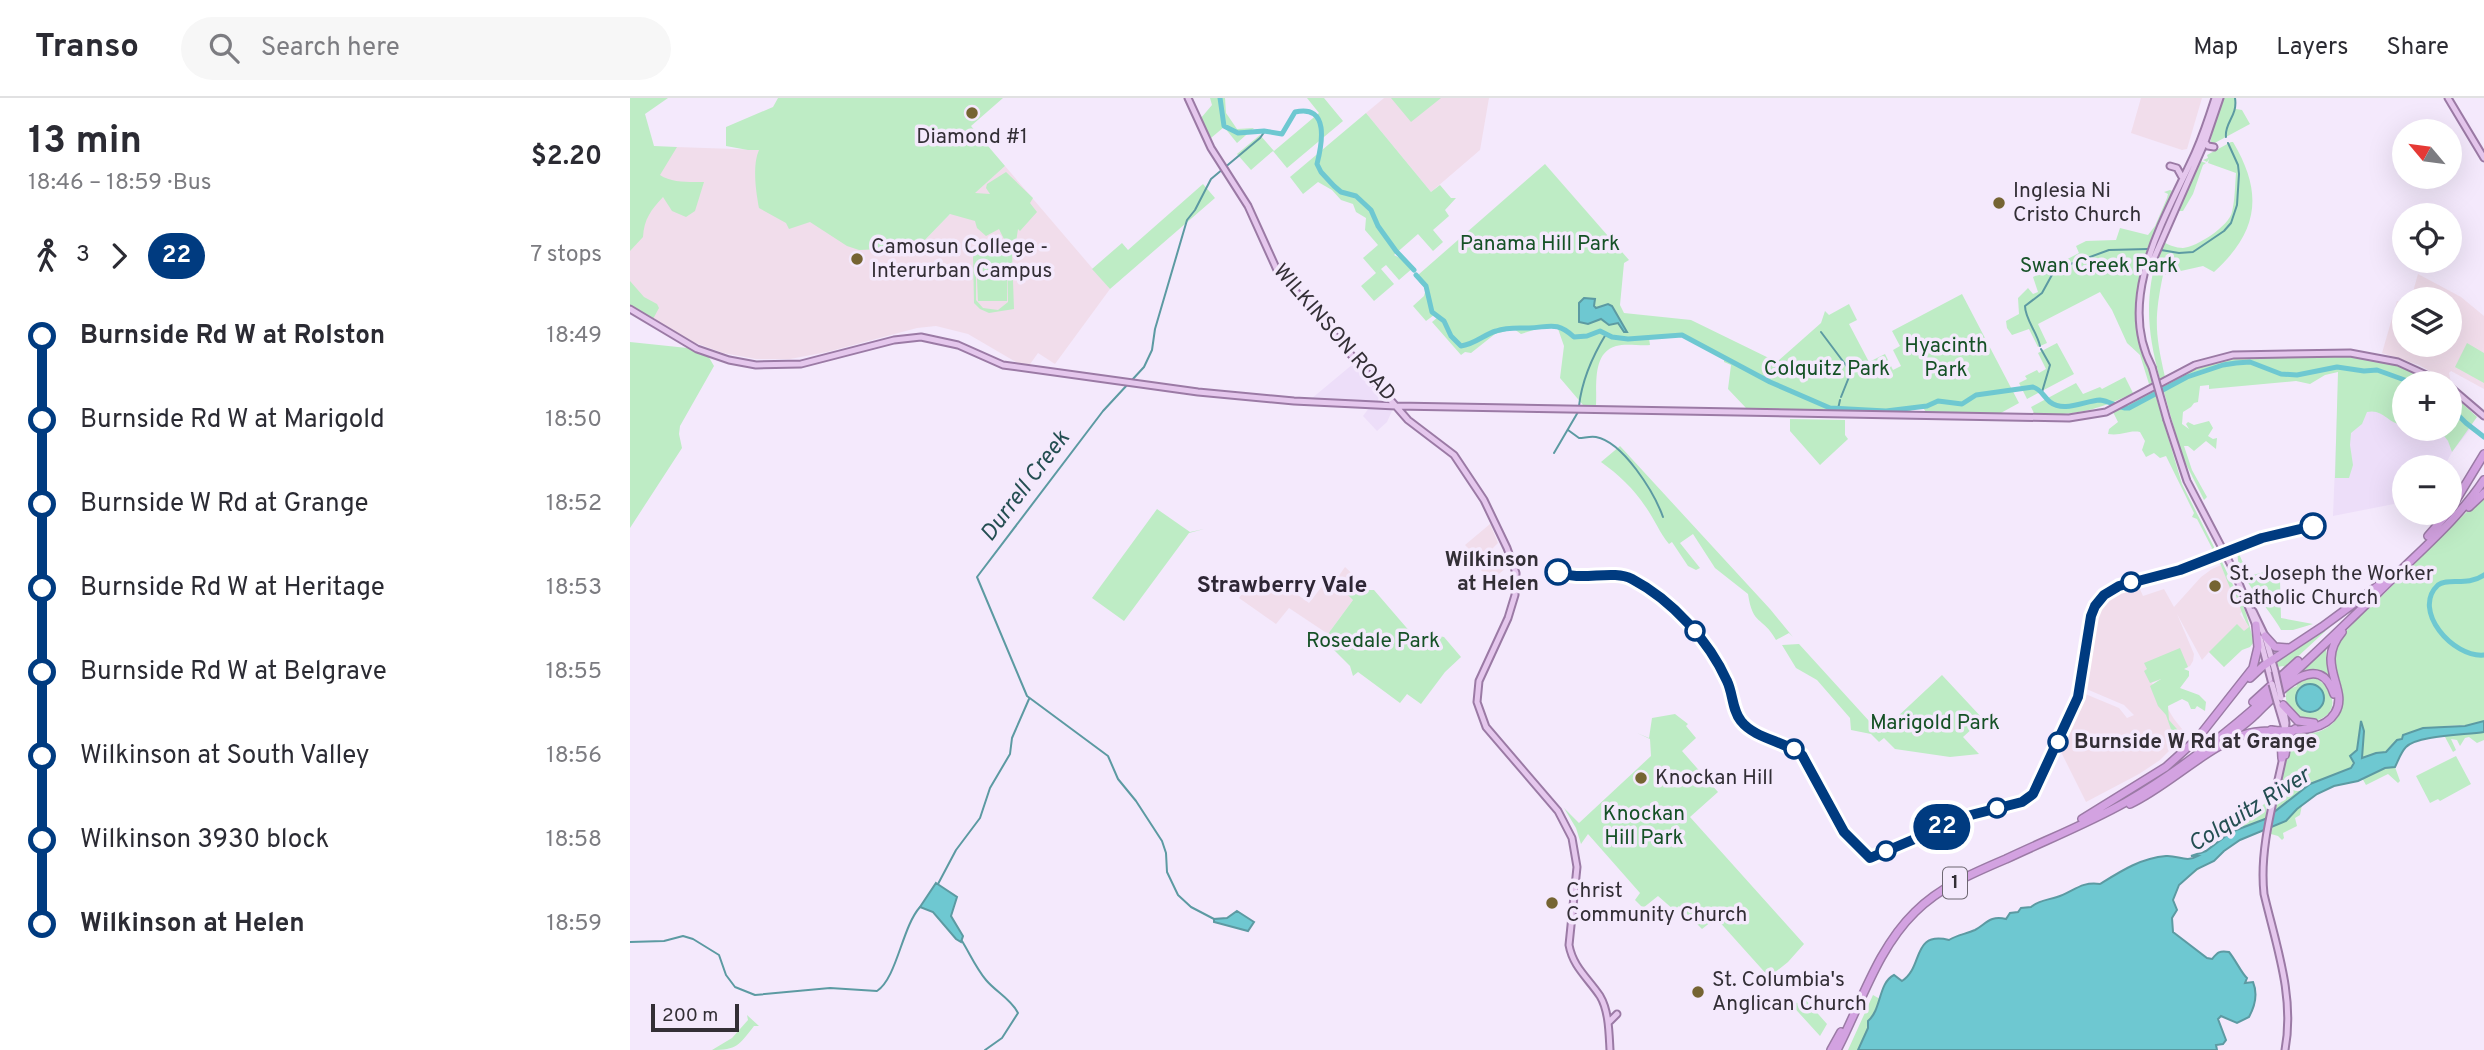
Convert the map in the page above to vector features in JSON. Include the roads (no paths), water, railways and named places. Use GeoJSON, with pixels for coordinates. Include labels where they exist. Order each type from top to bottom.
{"type":"FeatureCollection","features":[{"type":"Feature","properties":{"kind":"highway","name":"1"},"geometry":{"type":"LineString","coordinates":[[2462,490],[2484,454]]}},
{"type":"Feature","properties":{"kind":"highway","name":"1"},"geometry":{"type":"LineString","coordinates":[[1837,1050],[1890,943],[1923,904],[1957,881],[2146,790],[2202,751],[2363,607],[2468,502],[2484,480]]}},
{"type":"Feature","properties":{"kind":"highway"},"geometry":{"type":"LineString","coordinates":[[2424,547],[2484,493]]}},
{"type":"Feature","properties":{"kind":"highway","name":"1"},"geometry":{"type":"LineString","coordinates":[[1831,1050],[1885,943],[1920,900],[1952,879],[2086,820],[2152,781],[2205,743],[2382,582],[2437,525]]}},
{"type":"Feature","properties":{"kind":"highway"},"geometry":{"type":"LineString","coordinates":[[2086,820],[2166,767],[2197,739],[2257,670],[2382,582]]}},
{"type":"Feature","properties":{"kind":"highway"},"geometry":{"type":"LineString","coordinates":[[2208,754],[2239,737],[2267,730],[2318,727],[2335,714],[2339,701],[2331,667],[2333,646],[2363,607]]}},
{"type":"Feature","properties":{"kind":"highway"},"geometry":{"type":"LineString","coordinates":[[2228,702],[2255,663],[2258,647],[2256,625]]}},
{"type":"Feature","properties":{"kind":"highway"},"geometry":{"type":"LineString","coordinates":[[2264,636],[2278,648],[2293,647]]}},
{"type":"Feature","properties":{"kind":"highway"},"geometry":{"type":"LineString","coordinates":[[2086,820],[2151,793],[2208,754],[2249,721],[2293,679],[2304,675],[2319,677],[2329,684],[2335,697],[2332,712],[2315,723],[2298,721],[2281,702]]}},
{"type":"Feature","properties":{"kind":"highway"},"geometry":{"type":"LineString","coordinates":[[2282,758],[2286,751],[2288,735],[2295,729]]}},
{"type":"Feature","properties":{"kind":"highway"},"geometry":{"type":"LineString","coordinates":[[2267,730],[2277,731],[2281,736],[2282,758]]}},
{"type":"Feature","properties":{"kind":"main road","name":"WILKINSON ROAD"},"geometry":{"type":"LineString","coordinates":[[1188,98],[1211,148],[1248,206],[1277,270],[1408,420],[1454,455],[1484,500],[1507,548],[1516,573],[1516,595],[1479,681],[1478,709],[1490,733],[1550,801],[1567,826],[1577,867],[1569,945],[1571,957],[1601,998]]}},
{"type":"Feature","properties":{"kind":"main road"},"geometry":{"type":"LineString","coordinates":[[2215,98],[2203,133],[2155,245],[2143,283],[2141,313],[2144,344],[2188,481],[2251,608],[2281,702],[2285,730],[2267,834],[2263,889],[2288,1001],[2289,1026],[2284,1050]]}},
{"type":"Feature","properties":{"kind":"main road"},"geometry":{"type":"LineString","coordinates":[[2155,245],[2205,142],[2220,98]]}},
{"type":"Feature","properties":{"kind":"main road"},"geometry":{"type":"LineString","coordinates":[[2448,98],[2484,158]]}},
{"type":"Feature","properties":{"kind":"main road"},"geometry":{"type":"LineString","coordinates":[[2205,142],[2209,147],[2214,147]]}},
{"type":"Feature","properties":{"kind":"main road"},"geometry":{"type":"LineString","coordinates":[[2170,166],[2181,173],[2181,183]]}},
{"type":"Feature","properties":{"kind":"main road"},"geometry":{"type":"LineString","coordinates":[[630,309],[697,349],[745,363],[772,366],[801,364],[894,340],[926,338],[958,345],[1003,365],[1256,398],[1396,406],[1997,418],[2081,417],[2113,409],[2195,365],[2233,355],[2366,355],[2398,362],[2419,371]]}},
{"type":"Feature","properties":{"kind":"main road"},"geometry":{"type":"LineString","coordinates":[[1376,404],[1382,391]]}},
{"type":"Feature","properties":{"kind":"main road"},"geometry":{"type":"LineString","coordinates":[[2462,398],[2482,415]]}},
{"type":"Feature","properties":{"kind":"main road"},"geometry":{"type":"LineString","coordinates":[[1408,420],[1406,413],[1413,405]]}},
{"type":"Feature","properties":{"kind":"main road"},"geometry":{"type":"LineString","coordinates":[[2251,608],[2264,636],[2269,662]]}},
{"type":"Feature","properties":{"kind":"main road"},"geometry":{"type":"LineString","coordinates":[[1597,1010],[1601,1006],[1601,998]]}},
{"type":"Feature","properties":{"kind":"main road"},"geometry":{"type":"LineString","coordinates":[[1601,998],[1608,1025],[1610,1050]]}},
{"type":"Feature","properties":{"kind":"main road"},"geometry":{"type":"LineString","coordinates":[[1608,1025],[1617,1014]]}},
{"type":"Feature","properties":{"kind":"water"},"geometry":{"type":"Polygon","coordinates":[[[1584,298],[1595,299],[1596,308],[1608,304],[1612,306],[1627,332],[1624,332],[1618,323],[1609,325],[1601,319],[1588,324],[1579,322],[1579,303],[1584,298]]]}},
{"type":"Feature","properties":{"kind":"water"},"geometry":{"type":"Polygon","coordinates":[[[2310,684],[2320,688],[2324,698],[2320,708],[2310,712],[2300,708],[2296,698],[2300,688],[2310,684]]]}},
{"type":"Feature","properties":{"kind":"water"},"geometry":{"type":"Polygon","coordinates":[[[2361,721],[2364,731],[2362,758],[2386,752],[2397,740],[2402,739],[2403,735],[2423,728],[2465,726],[2484,721],[2484,732],[2412,743],[2404,749],[2395,767],[2385,768],[2358,781],[2334,786],[2317,794],[2286,821],[2240,840],[2214,861],[2197,869],[2179,885],[2173,900],[2177,910],[2172,918],[2173,932],[2207,958],[2212,959],[2221,952],[2229,952],[2247,978],[2245,983],[2253,982],[2255,986],[2255,1000],[2249,1017],[2237,1023],[2221,1016],[2218,1019],[2226,1040],[2223,1044],[2216,1045],[2217,1050],[1858,1050],[1885,984],[1894,975],[1902,981],[1909,975],[1923,945],[1929,941],[1949,940],[1975,930],[1992,919],[2006,919],[2010,913],[2018,912],[2021,908],[2063,895],[2082,885],[2100,884],[2148,859],[2166,856],[2190,859],[2198,856],[2191,856],[2206,851],[2231,832],[2265,819],[2310,784],[2351,768],[2354,763],[2350,756],[2357,750],[2361,721]]]}},
{"type":"Feature","properties":{"kind":"water"},"geometry":{"type":"Polygon","coordinates":[[[936,883],[957,897],[951,916],[963,936],[961,942],[933,912],[920,907],[936,883]]]}},
{"type":"Feature","properties":{"kind":"water"},"geometry":{"type":"Polygon","coordinates":[[[1237,911],[1254,922],[1248,931],[1214,922],[1214,919],[1227,918],[1237,911]]]}},
{"type":"Feature","properties":{"kind":"waterway","name":"Colquitz River"},"geometry":{"type":"LineString","coordinates":[[1220,98],[1224,126],[1238,133],[1264,131],[1282,134],[1295,112],[1306,111],[1314,114],[1321,128],[1317,164],[1321,172],[1341,192],[1356,196],[1371,210],[1378,226],[1414,270]]}},
{"type":"Feature","properties":{"kind":"waterway"},"geometry":{"type":"LineString","coordinates":[[2226,137],[2235,110],[2235,98]]}},
{"type":"Feature","properties":{"kind":"waterway","name":"Durrell Creek"},"geometry":{"type":"LineString","coordinates":[[1132,380],[1144,367],[1152,350],[1155,329],[1187,220],[1211,179],[1265,131]]}},
{"type":"Feature","properties":{"kind":"waterway"},"geometry":{"type":"LineString","coordinates":[[2161,250],[2193,252],[2224,231],[2231,223],[2237,205],[2239,174],[2228,143]]}},
{"type":"Feature","properties":{"kind":"waterway"},"geometry":{"type":"LineString","coordinates":[[2040,346],[2025,306],[2042,293],[2053,273],[2109,250],[2148,249]]}},
{"type":"Feature","properties":{"kind":"waterway","name":"Colquitz River"},"geometry":{"type":"LineString","coordinates":[[1416,275],[1426,286],[1432,312],[1444,321],[1451,336],[1461,346],[1508,328],[1548,326],[1563,329],[1574,337],[1600,331],[1612,337],[1628,339],[1682,335],[1770,382],[1830,408],[1886,411],[1927,406],[1938,401],[1962,404],[1976,395],[2033,387],[2056,405],[2074,406],[2100,400],[2129,408],[2187,377],[2223,365],[2250,362],[2281,374],[2297,375],[2337,367],[2377,370],[2392,375]]}},
{"type":"Feature","properties":{"kind":"waterway"},"geometry":{"type":"LineString","coordinates":[[1821,332],[1851,372],[1841,397]]}},
{"type":"Feature","properties":{"kind":"waterway"},"geometry":{"type":"LineString","coordinates":[[1579,406],[1588,368],[1606,334]]}},
{"type":"Feature","properties":{"kind":"waterway"},"geometry":{"type":"LineString","coordinates":[[2041,349],[2050,365],[2042,392]]}},
{"type":"Feature","properties":{"kind":"waterway","name":"Durrell Creek"},"geometry":{"type":"LineString","coordinates":[[1128,384],[1103,411],[977,577],[1027,696],[1108,756],[1118,779],[1162,841],[1167,872],[1178,895],[1191,907],[1214,919]]}},
{"type":"Feature","properties":{"kind":"waterway"},"geometry":{"type":"LineString","coordinates":[[1838,409],[1840,400]]}},
{"type":"Feature","properties":{"kind":"waterway"},"geometry":{"type":"LineString","coordinates":[[1554,453],[1578,412]]}},
{"type":"Feature","properties":{"kind":"waterway","name":"Colquitz River"},"geometry":{"type":"LineString","coordinates":[[2462,419],[2484,437]]}},
{"type":"Feature","properties":{"kind":"waterway"},"geometry":{"type":"LineString","coordinates":[[1568,430],[1579,438],[1596,437],[1617,448],[1645,482],[1663,517]]}},
{"type":"Feature","properties":{"kind":"waterway","name":"Colquitz River"},"geometry":{"type":"LineString","coordinates":[[2484,575],[2478,579],[2438,585],[2431,595],[2429,607],[2439,630],[2449,641],[2472,654],[2484,655]]}},
{"type":"Feature","properties":{"kind":"waterway","name":"Durrell Creek"},"geometry":{"type":"LineString","coordinates":[[938,884],[956,850],[980,818],[990,788],[1010,754],[1012,738],[1029,699]]}},
{"type":"Feature","properties":{"kind":"waterway","name":"Durrell Creek"},"geometry":{"type":"LineString","coordinates":[[630,942],[664,941],[683,936],[693,939],[719,955],[726,975],[735,987],[755,995],[830,988],[877,991],[890,975],[920,907]]}},
{"type":"Feature","properties":{"kind":"waterway"},"geometry":{"type":"LineString","coordinates":[[962,941],[982,975],[1018,1013],[1002,1038],[985,1050]]}},
{"type":"Feature","properties":{"kind":"place","name":"Diamond #1"},"geometry":{"type":"Point","coordinates":[972,113]}},
{"type":"Feature","properties":{"kind":"place","name":"Inglesia Ni Cristo Church"},"geometry":{"type":"Point","coordinates":[1999,203]}},
{"type":"Feature","properties":{"kind":"place","name":"Camosun College - Interurban Campus"},"geometry":{"type":"Point","coordinates":[857,259]}},
{"type":"Feature","properties":{"kind":"place","name":"Wilkinson at Helen"},"geometry":{"type":"Point","coordinates":[1558,572]}},
{"type":"Feature","properties":{"kind":"place","name":"St. Joseph the Worker Catholic Church"},"geometry":{"type":"Point","coordinates":[2215,586]}},
{"type":"Feature","properties":{"kind":"place","name":"Burnside W Rd at Grange"},"geometry":{"type":"Point","coordinates":[2058,742]}},
{"type":"Feature","properties":{"kind":"place","name":"Knockan Hill"},"geometry":{"type":"Point","coordinates":[1641,778]}},
{"type":"Feature","properties":{"kind":"place","name":"Christ Community Church"},"geometry":{"type":"Point","coordinates":[1552,903]}},
{"type":"Feature","properties":{"kind":"place","name":"St. Columbia's Anglican Church"},"geometry":{"type":"Point","coordinates":[1698,992]}},
{"type":"Feature","properties":{"kind":"district","name":"Strawberry Vale"},"geometry":{"type":"Point","coordinates":[1282,586]}},
{"type":"Feature","properties":{"kind":"park label","name":"Panama Hill Park"},"geometry":{"type":"Point","coordinates":[1540,244]}},
{"type":"Feature","properties":{"kind":"park label","name":"Swan Creek Park"},"geometry":{"type":"Point","coordinates":[2099,266]}},
{"type":"Feature","properties":{"kind":"park label","name":"Hyacinth Park"},"geometry":{"type":"Point","coordinates":[1946,358]}},
{"type":"Feature","properties":{"kind":"park label","name":"Colquitz Park"},"geometry":{"type":"Point","coordinates":[1827,369]}},
{"type":"Feature","properties":{"kind":"park label","name":"Rosedale Park"},"geometry":{"type":"Point","coordinates":[1373,641]}},
{"type":"Feature","properties":{"kind":"park label","name":"Marigold Park"},"geometry":{"type":"Point","coordinates":[1935,723]}},
{"type":"Feature","properties":{"kind":"park label","name":"Knockan Hill Park"},"geometry":{"type":"Point","coordinates":[1644,826]}}]}
